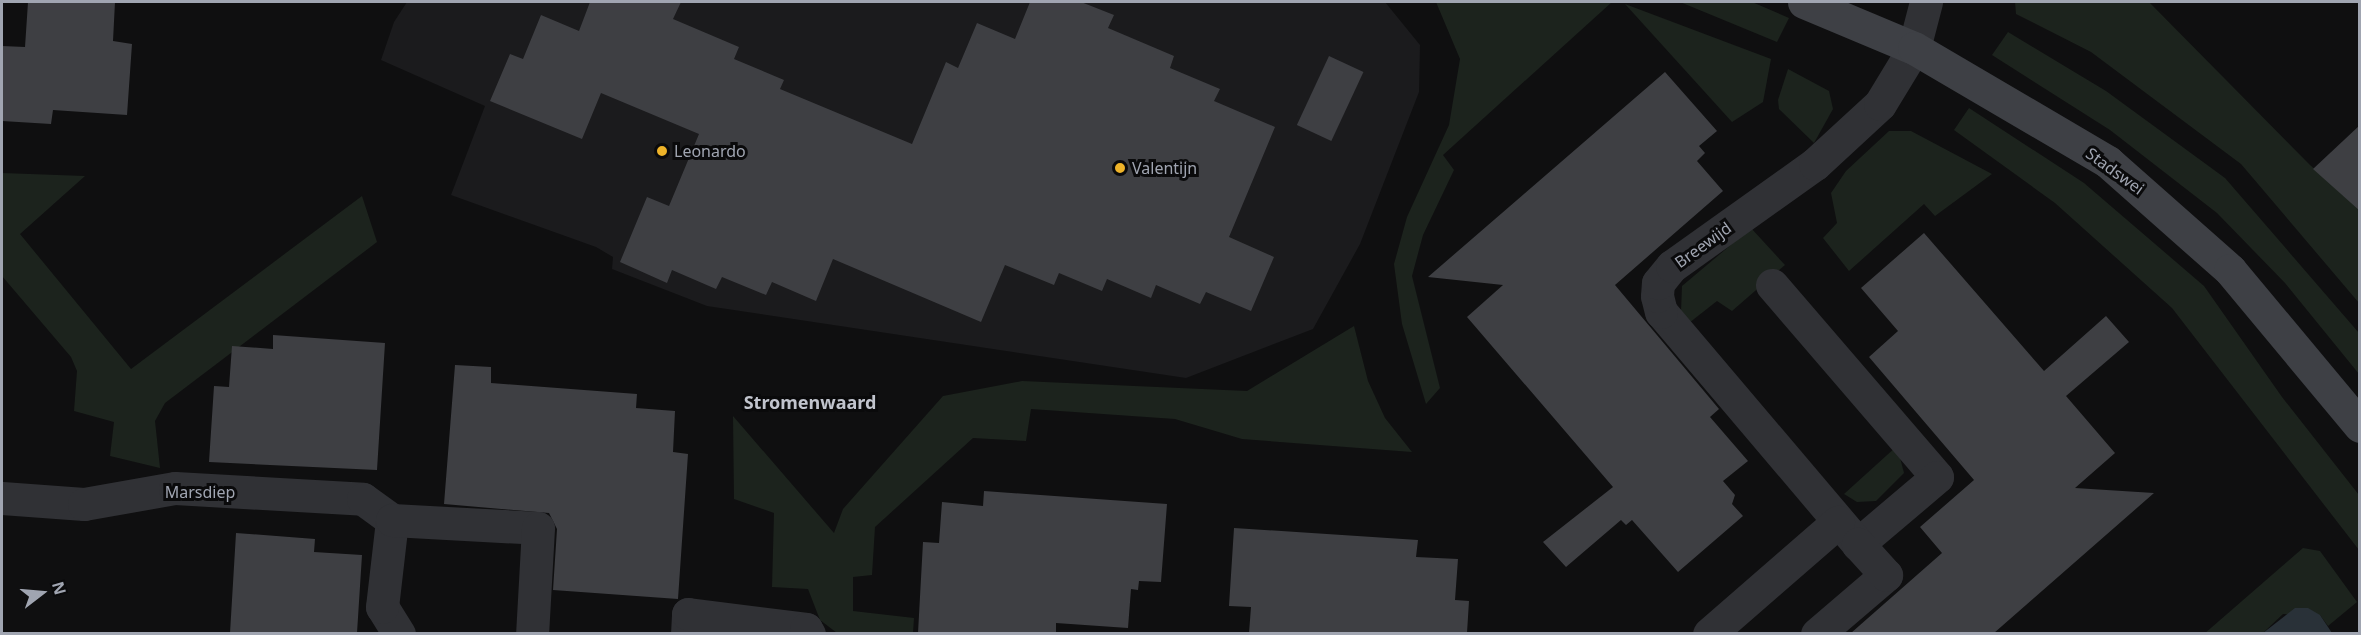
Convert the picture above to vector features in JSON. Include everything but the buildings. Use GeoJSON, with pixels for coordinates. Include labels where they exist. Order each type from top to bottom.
{"type":"FeatureCollection","features":[{"type":"Feature","properties":{"kind":"street","name":"Stadswei"},"geometry":{"type":"LineString","coordinates":[[1804,2],[1914,48],[2108,162],[2172,216],[2230,270],[2360,426]]}},
{"type":"Feature","properties":{"kind":"street","name":"Breewijd"},"geometry":{"type":"LineString","coordinates":[[1817,633],[1886,575],[1661,312],[1658,283],[1672,266],[1815,164],[1880,104],[1914,48],[1926,2]]}},
{"type":"Feature","properties":{"kind":"street"},"geometry":{"type":"LineString","coordinates":[[1709,633],[1848,533],[1937,477],[1773,285]]}},
{"type":"Feature","properties":{"kind":"street","name":"Marsdiep"},"geometry":{"type":"LineString","coordinates":[[2,498],[84,504],[187,489],[363,499],[392,519]]}},
{"type":"Feature","properties":{"kind":"street"},"geometry":{"type":"LineString","coordinates":[[399,633],[382,606],[392,519],[538,528],[532,633]]}},
{"type":"Feature","properties":{"kind":"street"},"geometry":{"type":"LineString","coordinates":[[687,633],[688,614],[806,629],[809,633]]}},
{"type":"Feature","properties":{"kind":"shaded area","name":"Valentijn"},"geometry":{"type":"Polygon","coordinates":[[[407,2],[1385,2],[1420,45],[1419,92],[1360,244],[1313,329],[1186,378],[707,306],[612,269],[613,257],[596,247],[451,195],[485,106],[381,60],[394,22],[407,2]]]}},
{"type":"Feature","properties":{"kind":"shaded area"},"geometry":{"type":"Polygon","coordinates":[[[1436,2],[1612,2],[1443,155],[1454,170],[1423,235],[1412,276],[1440,388],[1426,404],[1402,324],[1394,264],[1407,217],[1449,125],[1460,59],[1436,2]]]}},
{"type":"Feature","properties":{"kind":"shaded area"},"geometry":{"type":"Polygon","coordinates":[[[1680,2],[1752,2],[1789,18],[1777,42],[1680,2]]]}},
{"type":"Feature","properties":{"kind":"shaded area"},"geometry":{"type":"Polygon","coordinates":[[[2015,2],[2149,2],[2310,165],[2339,190],[2359,193],[2359,303],[2241,164],[2091,52],[2016,14],[2015,2]]]}},
{"type":"Feature","properties":{"kind":"shaded area"},"geometry":{"type":"Polygon","coordinates":[[[1625,4],[1771,59],[1763,102],[1732,122],[1625,4]]]}},
{"type":"Feature","properties":{"kind":"shaded area"},"geometry":{"type":"Polygon","coordinates":[[[2008,32],[2106,91],[2225,178],[2359,333],[2359,374],[2285,283],[2217,213],[2110,130],[1992,55],[2008,32]]]}},
{"type":"Feature","properties":{"kind":"shaded area"},"geometry":{"type":"Polygon","coordinates":[[[1788,69],[1829,91],[1833,109],[1814,143],[1779,109],[1778,100],[1788,69]]]}},
{"type":"Feature","properties":{"kind":"shaded area"},"geometry":{"type":"Polygon","coordinates":[[[1969,108],[2084,183],[2204,286],[2282,397],[2359,495],[2359,550],[2172,308],[2055,203],[1954,130],[1969,108]]]}},
{"type":"Feature","properties":{"kind":"shaded area"},"geometry":{"type":"Polygon","coordinates":[[[1889,131],[1911,131],[1992,174],[1935,216],[1924,204],[1849,271],[1823,238],[1837,223],[1831,193],[1846,171],[1889,131]]]}},
{"type":"Feature","properties":{"kind":"shaded area"},"geometry":{"type":"Polygon","coordinates":[[[2,173],[85,176],[20,234],[131,369],[362,196],[377,242],[165,403],[155,421],[160,468],[110,456],[114,422],[74,411],[77,371],[71,357],[2,276],[2,173]]]}},
{"type":"Feature","properties":{"kind":"shaded area"},"geometry":{"type":"Polygon","coordinates":[[[1751,228],[1785,265],[1732,311],[1717,301],[1689,323],[1681,311],[1682,286],[1751,228]]]}},
{"type":"Feature","properties":{"kind":"shaded area"},"geometry":{"type":"Polygon","coordinates":[[[1354,326],[1368,381],[1385,418],[1412,452],[1242,439],[1175,419],[1031,409],[1026,441],[973,438],[875,527],[872,575],[853,577],[853,611],[914,618],[913,633],[837,633],[820,620],[808,589],[772,587],[774,513],[734,499],[733,416],[834,533],[843,509],[943,396],[1022,381],[1247,391],[1354,326]]]}},
{"type":"Feature","properties":{"kind":"shaded area"},"geometry":{"type":"Polygon","coordinates":[[[1897,446],[1904,473],[1876,501],[1857,502],[1844,494],[1897,446]]]}},
{"type":"Feature","properties":{"kind":"shaded area"},"geometry":{"type":"Polygon","coordinates":[[[2303,548],[2320,551],[2357,602],[2328,626],[2320,615],[2283,614],[2263,633],[2204,634],[2303,548]]]}},
{"type":"Feature","properties":{"kind":"shaded area"},"geometry":{"type":"Polygon","coordinates":[[[2295,608],[2308,608],[2320,615],[2332,633],[2263,633],[2295,608]]]}},
{"type":"Feature","properties":{"kind":"place","name":"Leonardo"},"geometry":{"type":"Point","coordinates":[662,151]}},
{"type":"Feature","properties":{"kind":"place","name":"Valentijn"},"geometry":{"type":"Point","coordinates":[1120,168]}},
{"type":"Feature","properties":{"kind":"district","name":"Stromenwaard"},"geometry":{"type":"Point","coordinates":[810,402]}}]}
